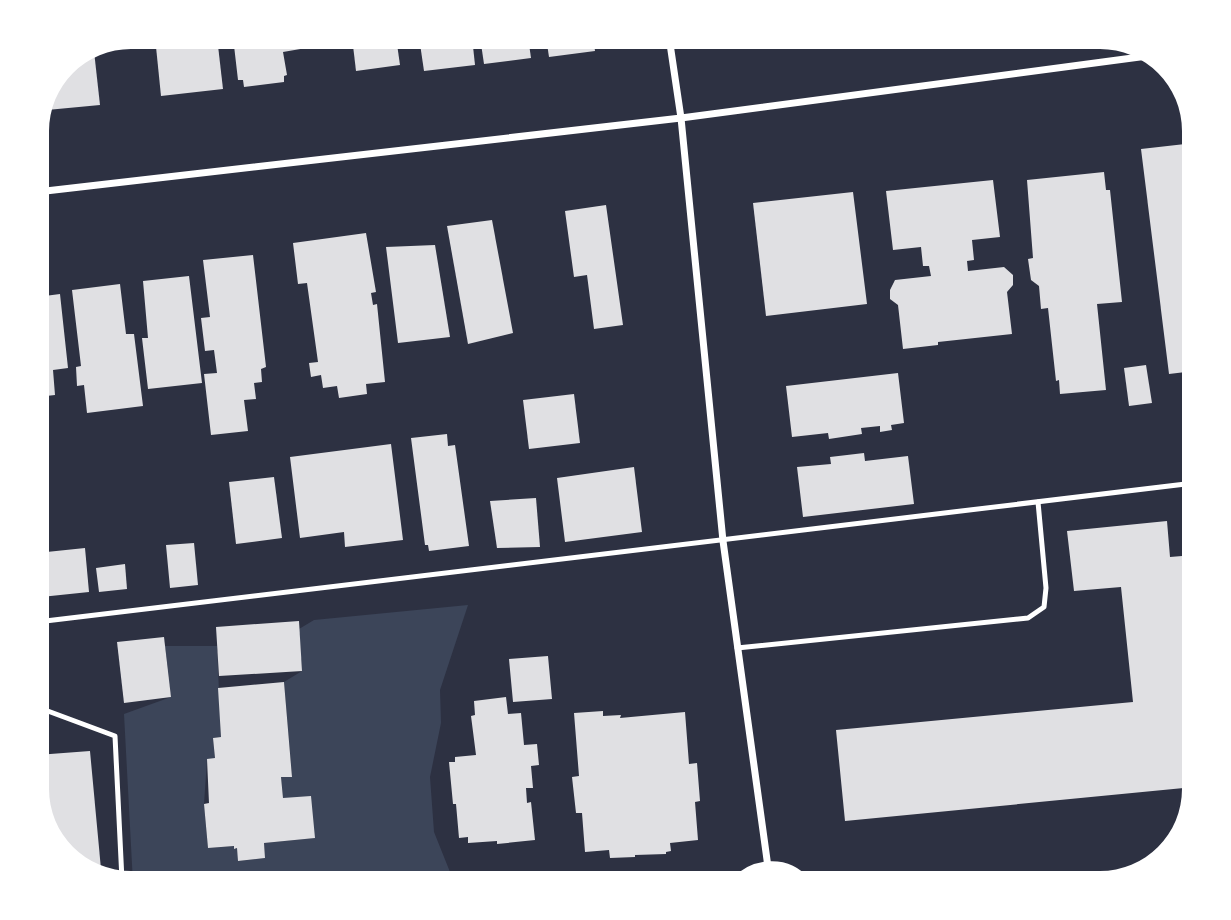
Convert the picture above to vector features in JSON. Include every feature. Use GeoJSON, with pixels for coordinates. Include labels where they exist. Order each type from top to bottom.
{"type":"FeatureCollection","features":[{"type":"Feature","properties":{"kind":"street"},"geometry":{"type":"LineString","coordinates":[[671,49],[681,118],[723,541],[768,867]]}},
{"type":"Feature","properties":{"kind":"street"},"geometry":{"type":"LineString","coordinates":[[49,191],[681,118],[1136,57]]}},
{"type":"Feature","properties":{"kind":"street"},"geometry":{"type":"LineString","coordinates":[[753,871],[768,867],[789,871]]}},
{"type":"Feature","properties":{"kind":"lane"},"geometry":{"type":"LineString","coordinates":[[49,621],[1182,485]]}},
{"type":"Feature","properties":{"kind":"lane"},"geometry":{"type":"LineString","coordinates":[[737,648],[1028,618],[1044,607],[1046,588],[1038,502]]}},
{"type":"Feature","properties":{"kind":"lane"},"geometry":{"type":"LineString","coordinates":[[49,711],[115,736],[122,870]]}},
{"type":"Feature","properties":{"kind":"shaded area"},"geometry":{"type":"Polygon","coordinates":[[[468,605],[440,690],[441,723],[430,777],[434,832],[450,871],[132,871],[124,714],[171,697],[165,646],[217,646],[221,737],[213,738],[215,758],[207,760],[204,804],[208,848],[234,846],[237,848],[239,861],[265,858],[264,843],[314,838],[283,798],[281,777],[292,776],[284,682],[302,671],[299,629],[314,620],[468,605]]]}},
{"type":"Feature","properties":{"kind":"building"},"geometry":{"type":"Polygon","coordinates":[[[156,49],[218,49],[223,89],[161,96],[156,49]]]}},
{"type":"Feature","properties":{"kind":"building"},"geometry":{"type":"Polygon","coordinates":[[[234,49],[300,49],[283,52],[287,75],[284,76],[284,82],[244,87],[243,80],[238,80],[234,49]]]}},
{"type":"Feature","properties":{"kind":"building"},"geometry":{"type":"Polygon","coordinates":[[[353,49],[398,49],[400,65],[356,71],[353,49]]]}},
{"type":"Feature","properties":{"kind":"building"},"geometry":{"type":"Polygon","coordinates":[[[421,49],[473,49],[475,65],[424,71],[421,49]]]}},
{"type":"Feature","properties":{"kind":"building"},"geometry":{"type":"Polygon","coordinates":[[[482,49],[530,49],[531,58],[484,64],[482,49]]]}},
{"type":"Feature","properties":{"kind":"building"},"geometry":{"type":"Polygon","coordinates":[[[548,49],[595,49],[595,51],[549,57],[548,49]]]}},
{"type":"Feature","properties":{"kind":"building"},"geometry":{"type":"Polygon","coordinates":[[[95,58],[100,105],[52,110],[66,81],[77,69],[95,58]]]}},
{"type":"Feature","properties":{"kind":"building"},"geometry":{"type":"Polygon","coordinates":[[[1182,144],[1182,372],[1169,374],[1141,149],[1182,144]]]}},
{"type":"Feature","properties":{"kind":"building"},"geometry":{"type":"Polygon","coordinates":[[[1104,172],[1106,190],[1110,190],[1122,302],[1097,304],[1106,390],[1060,394],[1059,380],[1056,381],[1048,308],[1041,309],[1039,286],[1031,280],[1028,259],[1033,258],[1027,180],[1104,172]]]}},
{"type":"Feature","properties":{"kind":"building"},"geometry":{"type":"Polygon","coordinates":[[[993,180],[1000,237],[972,240],[974,260],[967,261],[968,271],[1004,267],[1013,275],[1013,285],[1007,292],[1012,334],[938,342],[938,345],[903,349],[898,305],[890,299],[890,290],[895,280],[931,276],[929,266],[923,266],[921,247],[893,250],[886,191],[993,180]]]}},
{"type":"Feature","properties":{"kind":"building"},"geometry":{"type":"Polygon","coordinates":[[[853,192],[867,304],[766,316],[753,203],[853,192]]]}},
{"type":"Feature","properties":{"kind":"building"},"geometry":{"type":"Polygon","coordinates":[[[606,205],[623,325],[594,329],[587,275],[574,277],[565,211],[606,205]]]}},
{"type":"Feature","properties":{"kind":"building"},"geometry":{"type":"Polygon","coordinates":[[[492,220],[513,333],[468,344],[447,226],[492,220]]]}},
{"type":"Feature","properties":{"kind":"building"},"geometry":{"type":"Polygon","coordinates":[[[366,233],[376,292],[371,293],[373,305],[377,304],[385,382],[366,384],[367,394],[339,398],[337,386],[323,388],[321,375],[311,377],[309,363],[318,362],[307,283],[298,284],[293,243],[366,233]]]}},
{"type":"Feature","properties":{"kind":"building"},"geometry":{"type":"Polygon","coordinates":[[[435,245],[450,337],[398,343],[386,247],[435,245]]]}},
{"type":"Feature","properties":{"kind":"building"},"geometry":{"type":"Polygon","coordinates":[[[253,255],[266,367],[261,369],[262,382],[254,383],[256,399],[244,400],[248,431],[211,435],[204,374],[217,373],[214,350],[205,351],[201,318],[210,317],[203,260],[253,255]]]}},
{"type":"Feature","properties":{"kind":"building"},"geometry":{"type":"Polygon","coordinates":[[[189,276],[202,383],[148,389],[142,338],[148,338],[143,281],[189,276]]]}},
{"type":"Feature","properties":{"kind":"building"},"geometry":{"type":"Polygon","coordinates":[[[120,284],[126,334],[134,334],[143,406],[87,413],[84,385],[77,386],[76,367],[81,366],[72,290],[120,284]]]}},
{"type":"Feature","properties":{"kind":"building"},"geometry":{"type":"Polygon","coordinates":[[[60,294],[68,368],[53,370],[55,395],[49,396],[49,295],[60,294]]]}},
{"type":"Feature","properties":{"kind":"building"},"geometry":{"type":"Polygon","coordinates":[[[1146,365],[1152,403],[1129,406],[1124,368],[1146,365]]]}},
{"type":"Feature","properties":{"kind":"building"},"geometry":{"type":"Polygon","coordinates":[[[898,373],[904,423],[891,425],[892,430],[880,432],[880,426],[861,428],[862,434],[829,439],[828,433],[792,437],[786,386],[898,373]]]}},
{"type":"Feature","properties":{"kind":"building"},"geometry":{"type":"Polygon","coordinates":[[[574,394],[580,443],[529,449],[523,400],[574,394]]]}},
{"type":"Feature","properties":{"kind":"building"},"geometry":{"type":"Polygon","coordinates":[[[447,434],[448,446],[455,445],[469,546],[429,551],[428,545],[425,545],[411,438],[447,434]]]}},
{"type":"Feature","properties":{"kind":"building"},"geometry":{"type":"Polygon","coordinates":[[[391,444],[403,540],[345,547],[344,532],[300,538],[290,457],[391,444]]]}},
{"type":"Feature","properties":{"kind":"building"},"geometry":{"type":"Polygon","coordinates":[[[864,453],[865,461],[908,456],[914,504],[803,517],[797,467],[831,464],[830,457],[864,453]]]}},
{"type":"Feature","properties":{"kind":"building"},"geometry":{"type":"Polygon","coordinates":[[[634,467],[642,532],[565,542],[557,478],[634,467]]]}},
{"type":"Feature","properties":{"kind":"building"},"geometry":{"type":"Polygon","coordinates":[[[274,477],[282,538],[236,544],[229,482],[274,477]]]}},
{"type":"Feature","properties":{"kind":"building"},"geometry":{"type":"Polygon","coordinates":[[[536,498],[540,547],[497,548],[490,501],[536,498]]]}},
{"type":"Feature","properties":{"kind":"building"},"geometry":{"type":"Polygon","coordinates":[[[1167,521],[1170,557],[1182,556],[1182,788],[845,821],[836,730],[1133,702],[1121,587],[1074,591],[1067,531],[1167,521]]]}},
{"type":"Feature","properties":{"kind":"building"},"geometry":{"type":"Polygon","coordinates":[[[194,543],[198,585],[170,588],[166,545],[194,543]]]}},
{"type":"Feature","properties":{"kind":"building"},"geometry":{"type":"Polygon","coordinates":[[[85,548],[89,592],[49,596],[49,552],[85,548]]]}},
{"type":"Feature","properties":{"kind":"building"},"geometry":{"type":"Polygon","coordinates":[[[125,564],[127,589],[99,592],[96,568],[125,564]]]}},
{"type":"Feature","properties":{"kind":"building"},"geometry":{"type":"Polygon","coordinates":[[[299,621],[302,671],[219,676],[216,627],[299,621]]]}},
{"type":"Feature","properties":{"kind":"building"},"geometry":{"type":"Polygon","coordinates":[[[164,637],[171,697],[124,703],[117,642],[164,637]]]}},
{"type":"Feature","properties":{"kind":"building"},"geometry":{"type":"Polygon","coordinates":[[[548,656],[552,699],[513,702],[509,659],[548,656]]]}},
{"type":"Feature","properties":{"kind":"building"},"geometry":{"type":"Polygon","coordinates":[[[284,682],[292,777],[281,777],[283,798],[311,796],[315,838],[264,843],[265,858],[238,861],[237,848],[234,849],[234,846],[208,848],[204,804],[209,803],[207,759],[215,758],[213,738],[221,737],[218,688],[284,682]]]}},
{"type":"Feature","properties":{"kind":"building"},"geometry":{"type":"Polygon","coordinates":[[[506,697],[508,714],[521,713],[524,745],[537,744],[539,765],[531,766],[533,788],[526,788],[527,803],[531,802],[535,840],[497,844],[497,841],[468,843],[468,837],[459,838],[449,762],[455,762],[455,757],[476,755],[471,716],[475,715],[474,701],[506,697]]]}},
{"type":"Feature","properties":{"kind":"building"},"geometry":{"type":"Polygon","coordinates":[[[603,711],[603,716],[621,715],[620,718],[685,712],[689,764],[697,763],[700,801],[695,802],[698,840],[670,843],[671,851],[666,854],[610,858],[609,850],[585,852],[582,813],[576,813],[572,777],[579,776],[574,713],[603,711]]]}},
{"type":"Feature","properties":{"kind":"building"},"geometry":{"type":"Polygon","coordinates":[[[90,751],[101,865],[69,843],[57,825],[49,794],[49,754],[90,751]]]}}]}
